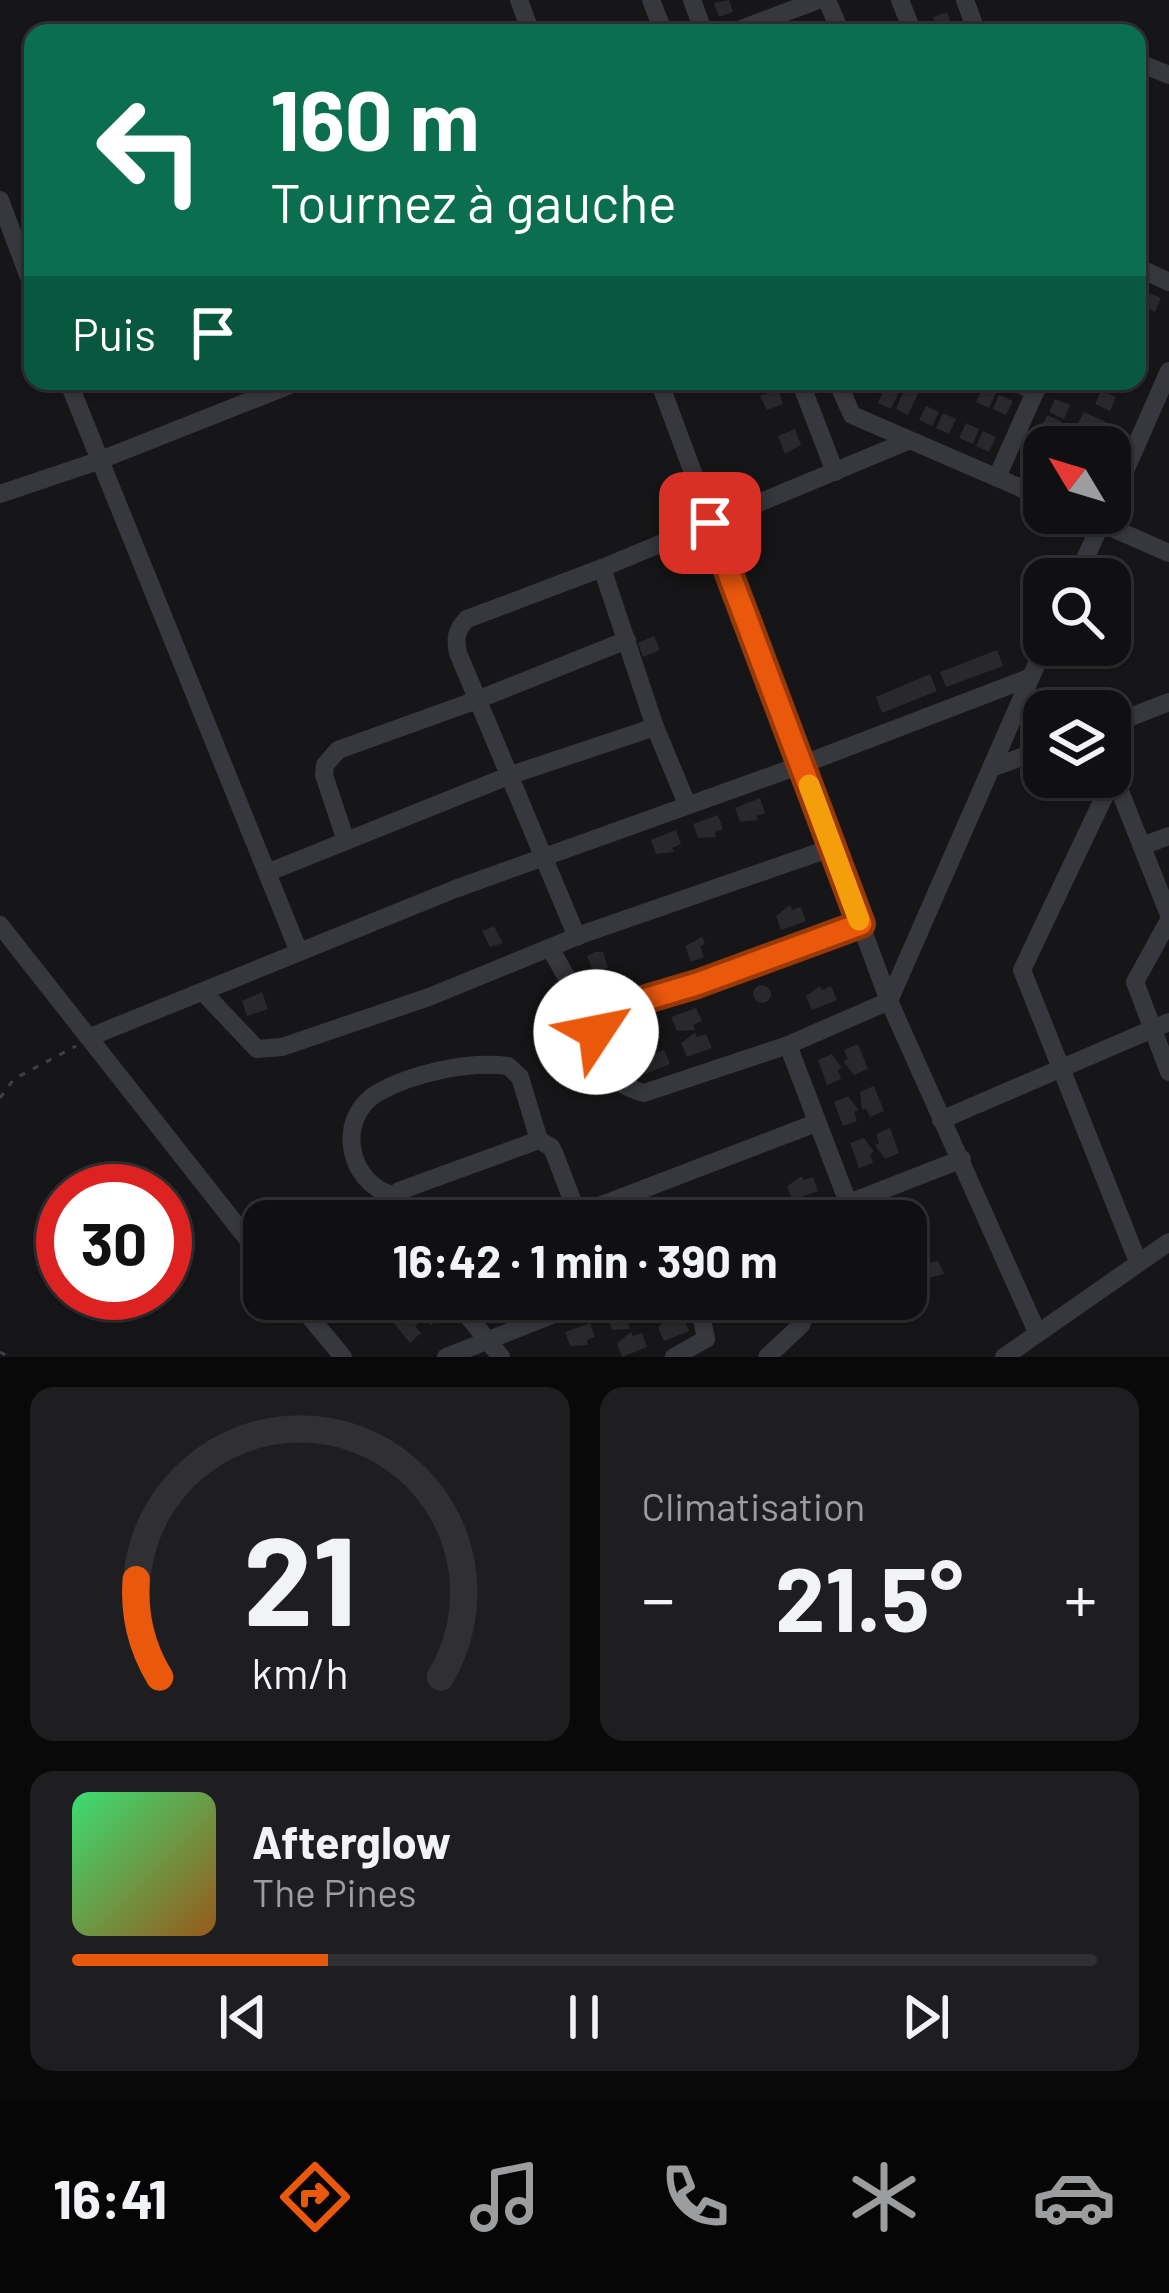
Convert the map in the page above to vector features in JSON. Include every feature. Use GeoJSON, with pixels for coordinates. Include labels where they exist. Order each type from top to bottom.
{"type":"FeatureCollection","features":[{"type":"Feature","properties":{"kind":"street"},"geometry":{"type":"LineString","coordinates":[[768,24],[822,0]]}},
{"type":"Feature","properties":{"kind":"street"},"geometry":{"type":"LineString","coordinates":[[0,200],[24,264]]}},
{"type":"Feature","properties":{"kind":"street"},"geometry":{"type":"LineString","coordinates":[[1131,457],[1169,371]]}},
{"type":"Feature","properties":{"kind":"street"},"geometry":{"type":"LineString","coordinates":[[71,390],[299,952]]}},
{"type":"Feature","properties":{"kind":"street"},"geometry":{"type":"LineString","coordinates":[[0,494],[277,390]]}},
{"type":"Feature","properties":{"kind":"street"},"geometry":{"type":"LineString","coordinates":[[661,390],[889,1001],[1037,1333]]}},
{"type":"Feature","properties":{"kind":"street"},"geometry":{"type":"LineString","coordinates":[[803,390],[835,472]]}},
{"type":"Feature","properties":{"kind":"street"},"geometry":{"type":"LineString","coordinates":[[840,390],[849,412],[1023,489]]}},
{"type":"Feature","properties":{"kind":"street"},"geometry":{"type":"LineString","coordinates":[[997,477],[1036,390]]}},
{"type":"Feature","properties":{"kind":"street"},"geometry":{"type":"LineString","coordinates":[[577,937],[458,653],[460,626],[467,619],[908,441]]}},
{"type":"Feature","properties":{"kind":"street"},"geometry":{"type":"LineString","coordinates":[[1131,533],[1169,553]]}},
{"type":"Feature","properties":{"kind":"street"},"geometry":{"type":"LineString","coordinates":[[602,568],[655,727],[687,804]]}},
{"type":"Feature","properties":{"kind":"street"},"geometry":{"type":"LineString","coordinates":[[346,842],[324,775],[338,750],[627,640]]}},
{"type":"Feature","properties":{"kind":"street"},"geometry":{"type":"LineString","coordinates":[[603,1012],[596,1032],[603,1069],[618,1082],[644,1093],[788,1045],[889,1001],[1035,666]]}},
{"type":"Feature","properties":{"kind":"street"},"geometry":{"type":"LineString","coordinates":[[90,1037],[545,857],[1029,678]]}},
{"type":"Feature","properties":{"kind":"street"},"geometry":{"type":"LineString","coordinates":[[1131,716],[1169,702]]}},
{"type":"Feature","properties":{"kind":"street"},"geometry":{"type":"LineString","coordinates":[[269,872],[508,776],[655,727]]}},
{"type":"Feature","properties":{"kind":"street"},"geometry":{"type":"LineString","coordinates":[[991,769],[1023,757]]}},
{"type":"Feature","properties":{"kind":"street"},"geometry":{"type":"LineString","coordinates":[[1100,798],[1022,970],[1138,1262]]}},
{"type":"Feature","properties":{"kind":"street"},"geometry":{"type":"LineString","coordinates":[[1123,798],[1169,917],[1135,982],[1160,1026],[1169,1072]]}},
{"type":"Feature","properties":{"kind":"street"},"geometry":{"type":"LineString","coordinates":[[1142,846],[1169,836]]}},
{"type":"Feature","properties":{"kind":"street"},"geometry":{"type":"LineString","coordinates":[[204,993],[248,1042],[267,1050],[429,998],[577,937],[831,848]]}},
{"type":"Feature","properties":{"kind":"street"},"geometry":{"type":"LineString","coordinates":[[550,948],[579,999],[603,1012],[697,984],[861,924]]}},
{"type":"Feature","properties":{"kind":"street"},"geometry":{"type":"LineString","coordinates":[[0,925],[243,1233]]}},
{"type":"Feature","properties":{"kind":"street"},"geometry":{"type":"LineString","coordinates":[[941,1120],[1160,1026]]}},
{"type":"Feature","properties":{"kind":"street"},"geometry":{"type":"LineString","coordinates":[[788,1045],[847,1200]]}},
{"type":"Feature","properties":{"kind":"street"},"geometry":{"type":"LineString","coordinates":[[392,1195],[370,1185],[351,1155],[354,1123],[366,1102],[380,1092],[448,1070],[508,1066],[520,1077],[539,1140],[551,1147],[566,1200]]}},
{"type":"Feature","properties":{"kind":"street"},"geometry":{"type":"LineString","coordinates":[[620,1200],[816,1123]]}},
{"type":"Feature","properties":{"kind":"street"},"geometry":{"type":"LineString","coordinates":[[390,1200],[392,1195],[539,1140]]}},
{"type":"Feature","properties":{"kind":"street"},"geometry":{"type":"LineString","coordinates":[[859,1200],[962,1159]]}},
{"type":"Feature","properties":{"kind":"street"},"geometry":{"type":"LineString","coordinates":[[1004,1357],[1169,1241]]}},
{"type":"Feature","properties":{"kind":"street"},"geometry":{"type":"LineString","coordinates":[[312,1320],[343,1357]]}},
{"type":"Feature","properties":{"kind":"street"},"geometry":{"type":"LineString","coordinates":[[471,1320],[495,1349]]}},
{"type":"Feature","properties":{"kind":"street"},"geometry":{"type":"LineString","coordinates":[[446,1357],[495,1349],[551,1320]]}},
{"type":"Feature","properties":{"kind":"street"},"geometry":{"type":"LineString","coordinates":[[674,1357],[706,1340],[702,1320]]}},
{"type":"Feature","properties":{"kind":"street"},"geometry":{"type":"LineString","coordinates":[[767,1357],[803,1320]]}},
{"type":"Feature","properties":{"kind":"path"},"geometry":{"type":"LineString","coordinates":[[0,1098],[14,1079],[90,1037]]}},
{"type":"Feature","properties":{"kind":"path"},"geometry":{"type":"LineString","coordinates":[[0,1352],[9,1357]]}},
{"type":"Feature","properties":{"kind":"building"},"geometry":{"type":"Polygon","coordinates":[[[729,0],[733,12],[719,17],[714,3],[729,0]]]}},
{"type":"Feature","properties":{"kind":"building"},"geometry":{"type":"Polygon","coordinates":[[[947,12],[951,24],[935,24],[933,17],[947,12]]]}},
{"type":"Feature","properties":{"kind":"building"},"geometry":{"type":"Polygon","coordinates":[[[1146,292],[1161,298],[1155,312],[1146,308],[1146,292]]]}},
{"type":"Feature","properties":{"kind":"building"},"geometry":{"type":"Polygon","coordinates":[[[778,390],[783,404],[767,410],[760,396],[778,390]]]}},
{"type":"Feature","properties":{"kind":"building"},"geometry":{"type":"Polygon","coordinates":[[[883,390],[898,394],[891,409],[878,403],[883,390]]]}},
{"type":"Feature","properties":{"kind":"building"},"geometry":{"type":"Polygon","coordinates":[[[904,390],[919,391],[908,415],[896,409],[904,390]]]}},
{"type":"Feature","properties":{"kind":"building"},"geometry":{"type":"Polygon","coordinates":[[[982,390],[996,393],[989,408],[976,402],[982,390]]]}},
{"type":"Feature","properties":{"kind":"building"},"geometry":{"type":"Polygon","coordinates":[[[1101,390],[1116,397],[1110,411],[1095,404],[1101,390]]]}},
{"type":"Feature","properties":{"kind":"building"},"geometry":{"type":"Polygon","coordinates":[[[999,395],[1013,401],[1006,415],[993,409],[999,395]]]}},
{"type":"Feature","properties":{"kind":"building"},"geometry":{"type":"Polygon","coordinates":[[[1055,399],[1070,405],[1064,419],[1049,412],[1055,399]]]}},
{"type":"Feature","properties":{"kind":"building"},"geometry":{"type":"Polygon","coordinates":[[[926,406],[939,412],[932,426],[919,420],[926,406]]]}},
{"type":"Feature","properties":{"kind":"building"},"geometry":{"type":"Polygon","coordinates":[[[1084,412],[1106,422],[1104,426],[1077,425],[1084,412]]]}},
{"type":"Feature","properties":{"kind":"building"},"geometry":{"type":"Polygon","coordinates":[[[943,413],[956,419],[949,434],[936,428],[943,413]]]}},
{"type":"Feature","properties":{"kind":"building"},"geometry":{"type":"Polygon","coordinates":[[[1047,415],[1062,422],[1060,426],[1042,426],[1047,415]]]}},
{"type":"Feature","properties":{"kind":"building"},"geometry":{"type":"Polygon","coordinates":[[[966,423],[979,429],[973,444],[959,438],[966,423]]]}},
{"type":"Feature","properties":{"kind":"building"},"geometry":{"type":"Polygon","coordinates":[[[795,429],[801,445],[785,454],[778,436],[795,429]]]}},
{"type":"Feature","properties":{"kind":"building"},"geometry":{"type":"Polygon","coordinates":[[[983,431],[996,437],[989,452],[976,446],[983,431]]]}},
{"type":"Feature","properties":{"kind":"building"},"geometry":{"type":"Polygon","coordinates":[[[654,636],[660,650],[643,657],[638,643],[654,636]]]}},
{"type":"Feature","properties":{"kind":"building"},"geometry":{"type":"Polygon","coordinates":[[[997,650],[1003,666],[946,687],[940,672],[997,650]]]}},
{"type":"Feature","properties":{"kind":"building"},"geometry":{"type":"Polygon","coordinates":[[[930,674],[937,691],[882,713],[876,697],[930,674]]]}},
{"type":"Feature","properties":{"kind":"building"},"geometry":{"type":"Polygon","coordinates":[[[760,798],[765,813],[756,816],[758,820],[740,822],[735,808],[760,798]]]}},
{"type":"Feature","properties":{"kind":"building"},"geometry":{"type":"Polygon","coordinates":[[[718,815],[723,829],[715,832],[716,837],[698,838],[693,824],[718,815]]]}},
{"type":"Feature","properties":{"kind":"building"},"geometry":{"type":"Polygon","coordinates":[[[676,830],[681,844],[672,848],[674,852],[656,854],[651,840],[676,830]]]}},
{"type":"Feature","properties":{"kind":"building"},"geometry":{"type":"Polygon","coordinates":[[[790,905],[792,910],[801,907],[806,921],[781,930],[776,916],[790,905]]]}},
{"type":"Feature","properties":{"kind":"building"},"geometry":{"type":"Polygon","coordinates":[[[494,926],[503,943],[490,947],[482,931],[494,926]]]}},
{"type":"Feature","properties":{"kind":"building"},"geometry":{"type":"Polygon","coordinates":[[[702,937],[704,957],[691,962],[685,946],[702,937]]]}},
{"type":"Feature","properties":{"kind":"building"},"geometry":{"type":"Polygon","coordinates":[[[603,952],[608,968],[593,971],[587,956],[603,952]]]}},
{"type":"Feature","properties":{"kind":"building"},"geometry":{"type":"Polygon","coordinates":[[[762,985],[771,994],[762,1003],[753,994],[762,985]]]}},
{"type":"Feature","properties":{"kind":"building"},"geometry":{"type":"Polygon","coordinates":[[[820,986],[822,990],[831,986],[837,1000],[812,1010],[806,996],[820,986]]]}},
{"type":"Feature","properties":{"kind":"building"},"geometry":{"type":"Polygon","coordinates":[[[262,992],[268,1009],[247,1016],[242,1001],[262,992]]]}},
{"type":"Feature","properties":{"kind":"building"},"geometry":{"type":"Polygon","coordinates":[[[696,1008],[702,1021],[693,1025],[695,1030],[677,1031],[671,1017],[696,1008]]]}},
{"type":"Feature","properties":{"kind":"building"},"geometry":{"type":"Polygon","coordinates":[[[573,1017],[583,1042],[569,1047],[565,1038],[561,1040],[559,1022],[573,1017]]]}},
{"type":"Feature","properties":{"kind":"building"},"geometry":{"type":"Polygon","coordinates":[[[655,1024],[660,1038],[646,1048],[644,1044],[635,1047],[630,1033],[655,1024]]]}},
{"type":"Feature","properties":{"kind":"building"},"geometry":{"type":"Polygon","coordinates":[[[695,1033],[697,1037],[706,1034],[712,1048],[687,1057],[681,1043],[695,1033]]]}},
{"type":"Feature","properties":{"kind":"building"},"geometry":{"type":"Polygon","coordinates":[[[858,1044],[868,1069],[854,1075],[843,1061],[848,1059],[844,1050],[858,1044]]]}},
{"type":"Feature","properties":{"kind":"building"},"geometry":{"type":"Polygon","coordinates":[[[653,1049],[655,1053],[664,1050],[670,1064],[645,1074],[639,1060],[653,1049]]]}},
{"type":"Feature","properties":{"kind":"building"},"geometry":{"type":"Polygon","coordinates":[[[832,1054],[842,1068],[838,1070],[841,1079],[827,1085],[818,1060],[832,1054]]]}},
{"type":"Feature","properties":{"kind":"building"},"geometry":{"type":"Polygon","coordinates":[[[874,1086],[884,1111],[870,1117],[866,1108],[862,1110],[860,1092],[874,1086]]]}},
{"type":"Feature","properties":{"kind":"building"},"geometry":{"type":"Polygon","coordinates":[[[848,1096],[859,1110],[854,1112],[857,1121],[843,1126],[834,1102],[848,1096]]]}},
{"type":"Feature","properties":{"kind":"building"},"geometry":{"type":"Polygon","coordinates":[[[890,1128],[899,1153],[885,1159],[875,1145],[879,1143],[876,1134],[890,1128]]]}},
{"type":"Feature","properties":{"kind":"building"},"geometry":{"type":"Polygon","coordinates":[[[864,1138],[874,1152],[870,1154],[873,1163],[859,1168],[850,1143],[864,1138]]]}},
{"type":"Feature","properties":{"kind":"building"},"geometry":{"type":"Polygon","coordinates":[[[802,1176],[803,1180],[813,1177],[818,1191],[792,1200],[787,1186],[802,1176]]]}},
{"type":"Feature","properties":{"kind":"building"},"geometry":{"type":"Polygon","coordinates":[[[938,1261],[944,1274],[927,1278],[927,1263],[938,1261]]]}},
{"type":"Feature","properties":{"kind":"building"},"geometry":{"type":"Polygon","coordinates":[[[413,1320],[421,1333],[410,1343],[392,1321],[413,1320]]]}},
{"type":"Feature","properties":{"kind":"building"},"geometry":{"type":"Polygon","coordinates":[[[608,1320],[637,1320],[628,1324],[630,1329],[612,1330],[608,1320]]]}},
{"type":"Feature","properties":{"kind":"building"},"geometry":{"type":"Polygon","coordinates":[[[667,1320],[684,1320],[689,1331],[664,1341],[658,1327],[667,1320]]]}},
{"type":"Feature","properties":{"kind":"building"},"geometry":{"type":"Polygon","coordinates":[[[590,1323],[595,1337],[587,1340],[588,1345],[570,1346],[565,1332],[590,1323]]]}},
{"type":"Feature","properties":{"kind":"building"},"geometry":{"type":"Polygon","coordinates":[[[631,1332],[633,1336],[642,1333],[647,1347],[622,1357],[617,1343],[631,1332]]]}},
{"type":"Feature","properties":{"kind":"slow traffic"},"geometry":{"type":"LineString","coordinates":[[809,785],[859,920]]}},
{"type":"Feature","properties":{"kind":"route"},"geometry":{"type":"LineString","coordinates":[[596,1032],[603,1012],[697,984],[861,924],[710,523]]}}]}
